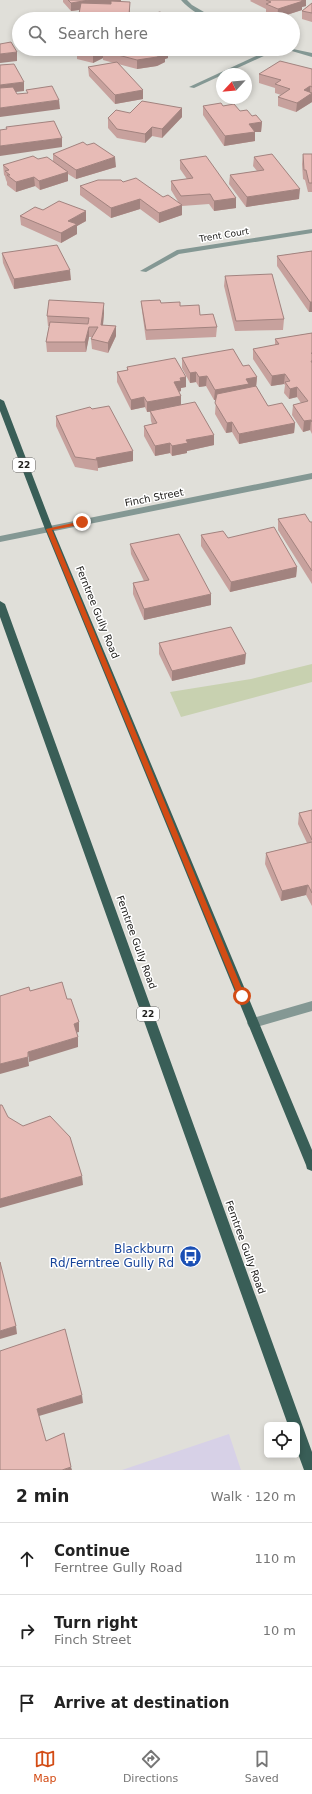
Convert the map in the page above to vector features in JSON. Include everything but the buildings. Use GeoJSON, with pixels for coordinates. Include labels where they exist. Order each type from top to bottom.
{"type":"FeatureCollection","features":[{"type":"Feature","properties":{"kind":"main road","name":"Ferntree Gully Road"},"geometry":{"type":"LineString","coordinates":[[0,401],[49,529],[312,1165]]}},
{"type":"Feature","properties":{"kind":"main road","name":"Ferntree Gully Road"},"geometry":{"type":"LineString","coordinates":[[0,604],[294,1422]]}},
{"type":"Feature","properties":{"kind":"main road"},"geometry":{"type":"LineString","coordinates":[[300,1439],[311,1470]]}},
{"type":"Feature","properties":{"kind":"street"},"geometry":{"type":"LineString","coordinates":[[184,0],[190,6],[201,12]]}},
{"type":"Feature","properties":{"kind":"street"},"geometry":{"type":"LineString","coordinates":[[300,52],[312,55]]}},
{"type":"Feature","properties":{"kind":"street"},"geometry":{"type":"LineString","coordinates":[[192,87],[261,56]]}},
{"type":"Feature","properties":{"kind":"street","name":"Trent Court"},"geometry":{"type":"LineString","coordinates":[[144,271],[177,252],[312,230]]}},
{"type":"Feature","properties":{"kind":"street","name":"Finch Street"},"geometry":{"type":"LineString","coordinates":[[0,539],[312,476]]}},
{"type":"Feature","properties":{"kind":"street"},"geometry":{"type":"LineString","coordinates":[[253,1023],[312,1006]]}},
{"type":"Feature","properties":{"kind":"shaded area"},"geometry":{"type":"Polygon","coordinates":[[[229,1434],[241,1470],[122,1470],[229,1434]]]}},
{"type":"Feature","properties":{"kind":"green space"},"geometry":{"type":"Polygon","coordinates":[[[312,664],[312,682],[181,717],[170,692],[251,679],[312,664]]]}},
{"type":"Feature","properties":{"kind":"place","name":"Blackburn Rd/Ferntree Gully Rd"},"geometry":{"type":"Point","coordinates":[190,1256]}},
{"type":"Feature","properties":{"kind":"route"},"geometry":{"type":"LineString","coordinates":[[82,522],[49,529],[242,996]]}}]}
